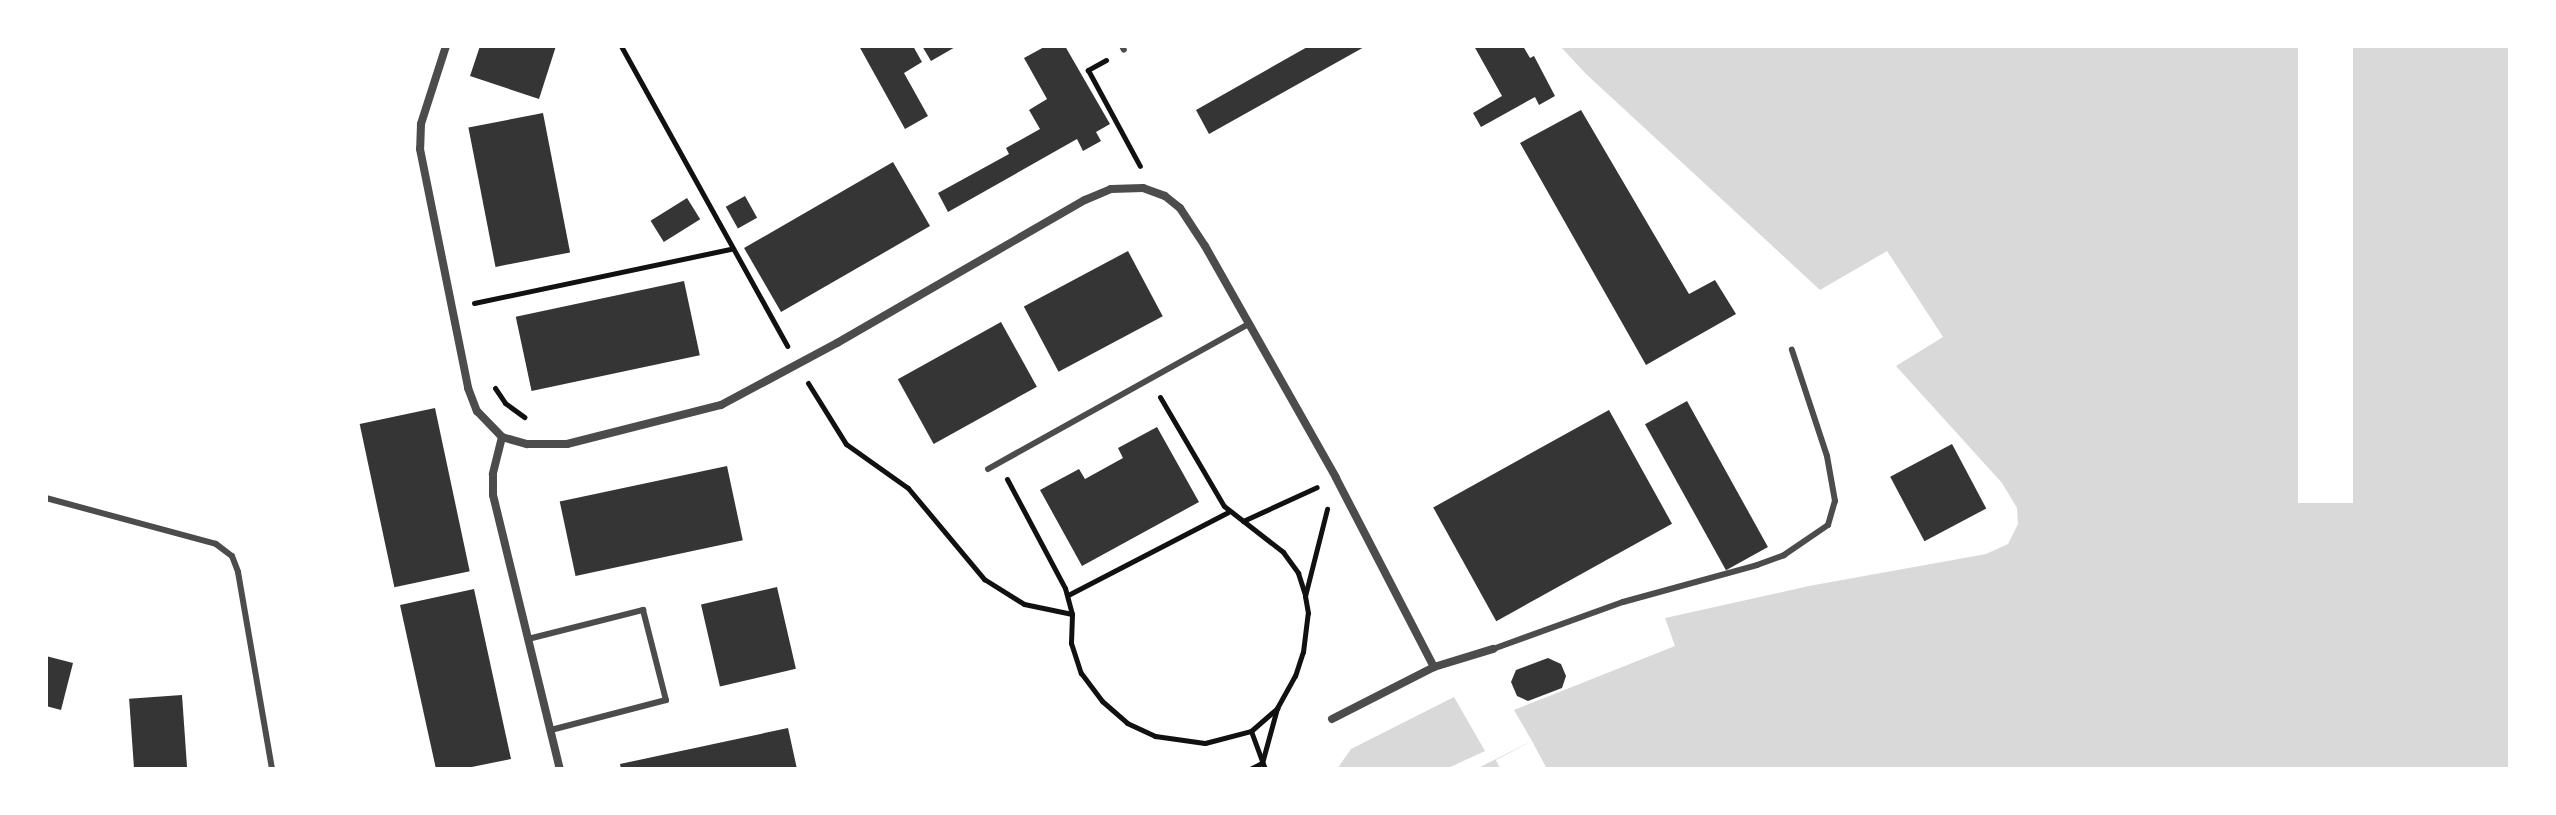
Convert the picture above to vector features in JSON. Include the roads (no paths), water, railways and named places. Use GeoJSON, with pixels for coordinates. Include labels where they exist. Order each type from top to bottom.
{"type":"FeatureCollection","features":[{"type":"Feature","properties":{"kind":"street"},"geometry":{"type":"LineString","coordinates":[[446,46],[421,124],[419,141],[472,400],[485,422],[502,437],[527,444],[550,445],[612,434],[721,405],[1085,200],[1122,187],[1154,191],[1173,201],[1186,216],[1336,478],[1434,667]]}},
{"type":"Feature","properties":{"kind":"street"},"geometry":{"type":"LineString","coordinates":[[502,437],[493,474],[493,495],[560,769]]}},
{"type":"Feature","properties":{"kind":"street"},"geometry":{"type":"LineString","coordinates":[[1332,719],[1434,667],[1493,649]]}},
{"type":"Feature","properties":{"kind":"lane"},"geometry":{"type":"LineString","coordinates":[[988,469],[1248,324]]}},
{"type":"Feature","properties":{"kind":"lane"},"geometry":{"type":"LineString","coordinates":[[1493,649],[1623,602],[1770,560],[1828,525],[1835,501],[1827,456],[1792,350]]}},
{"type":"Feature","properties":{"kind":"lane"},"geometry":{"type":"LineString","coordinates":[[46,498],[216,544],[232,556],[238,572],[272,769]]}},
{"type":"Feature","properties":{"kind":"lane"},"geometry":{"type":"LineString","coordinates":[[528,639],[643,610],[666,700],[551,730]]}}]}
